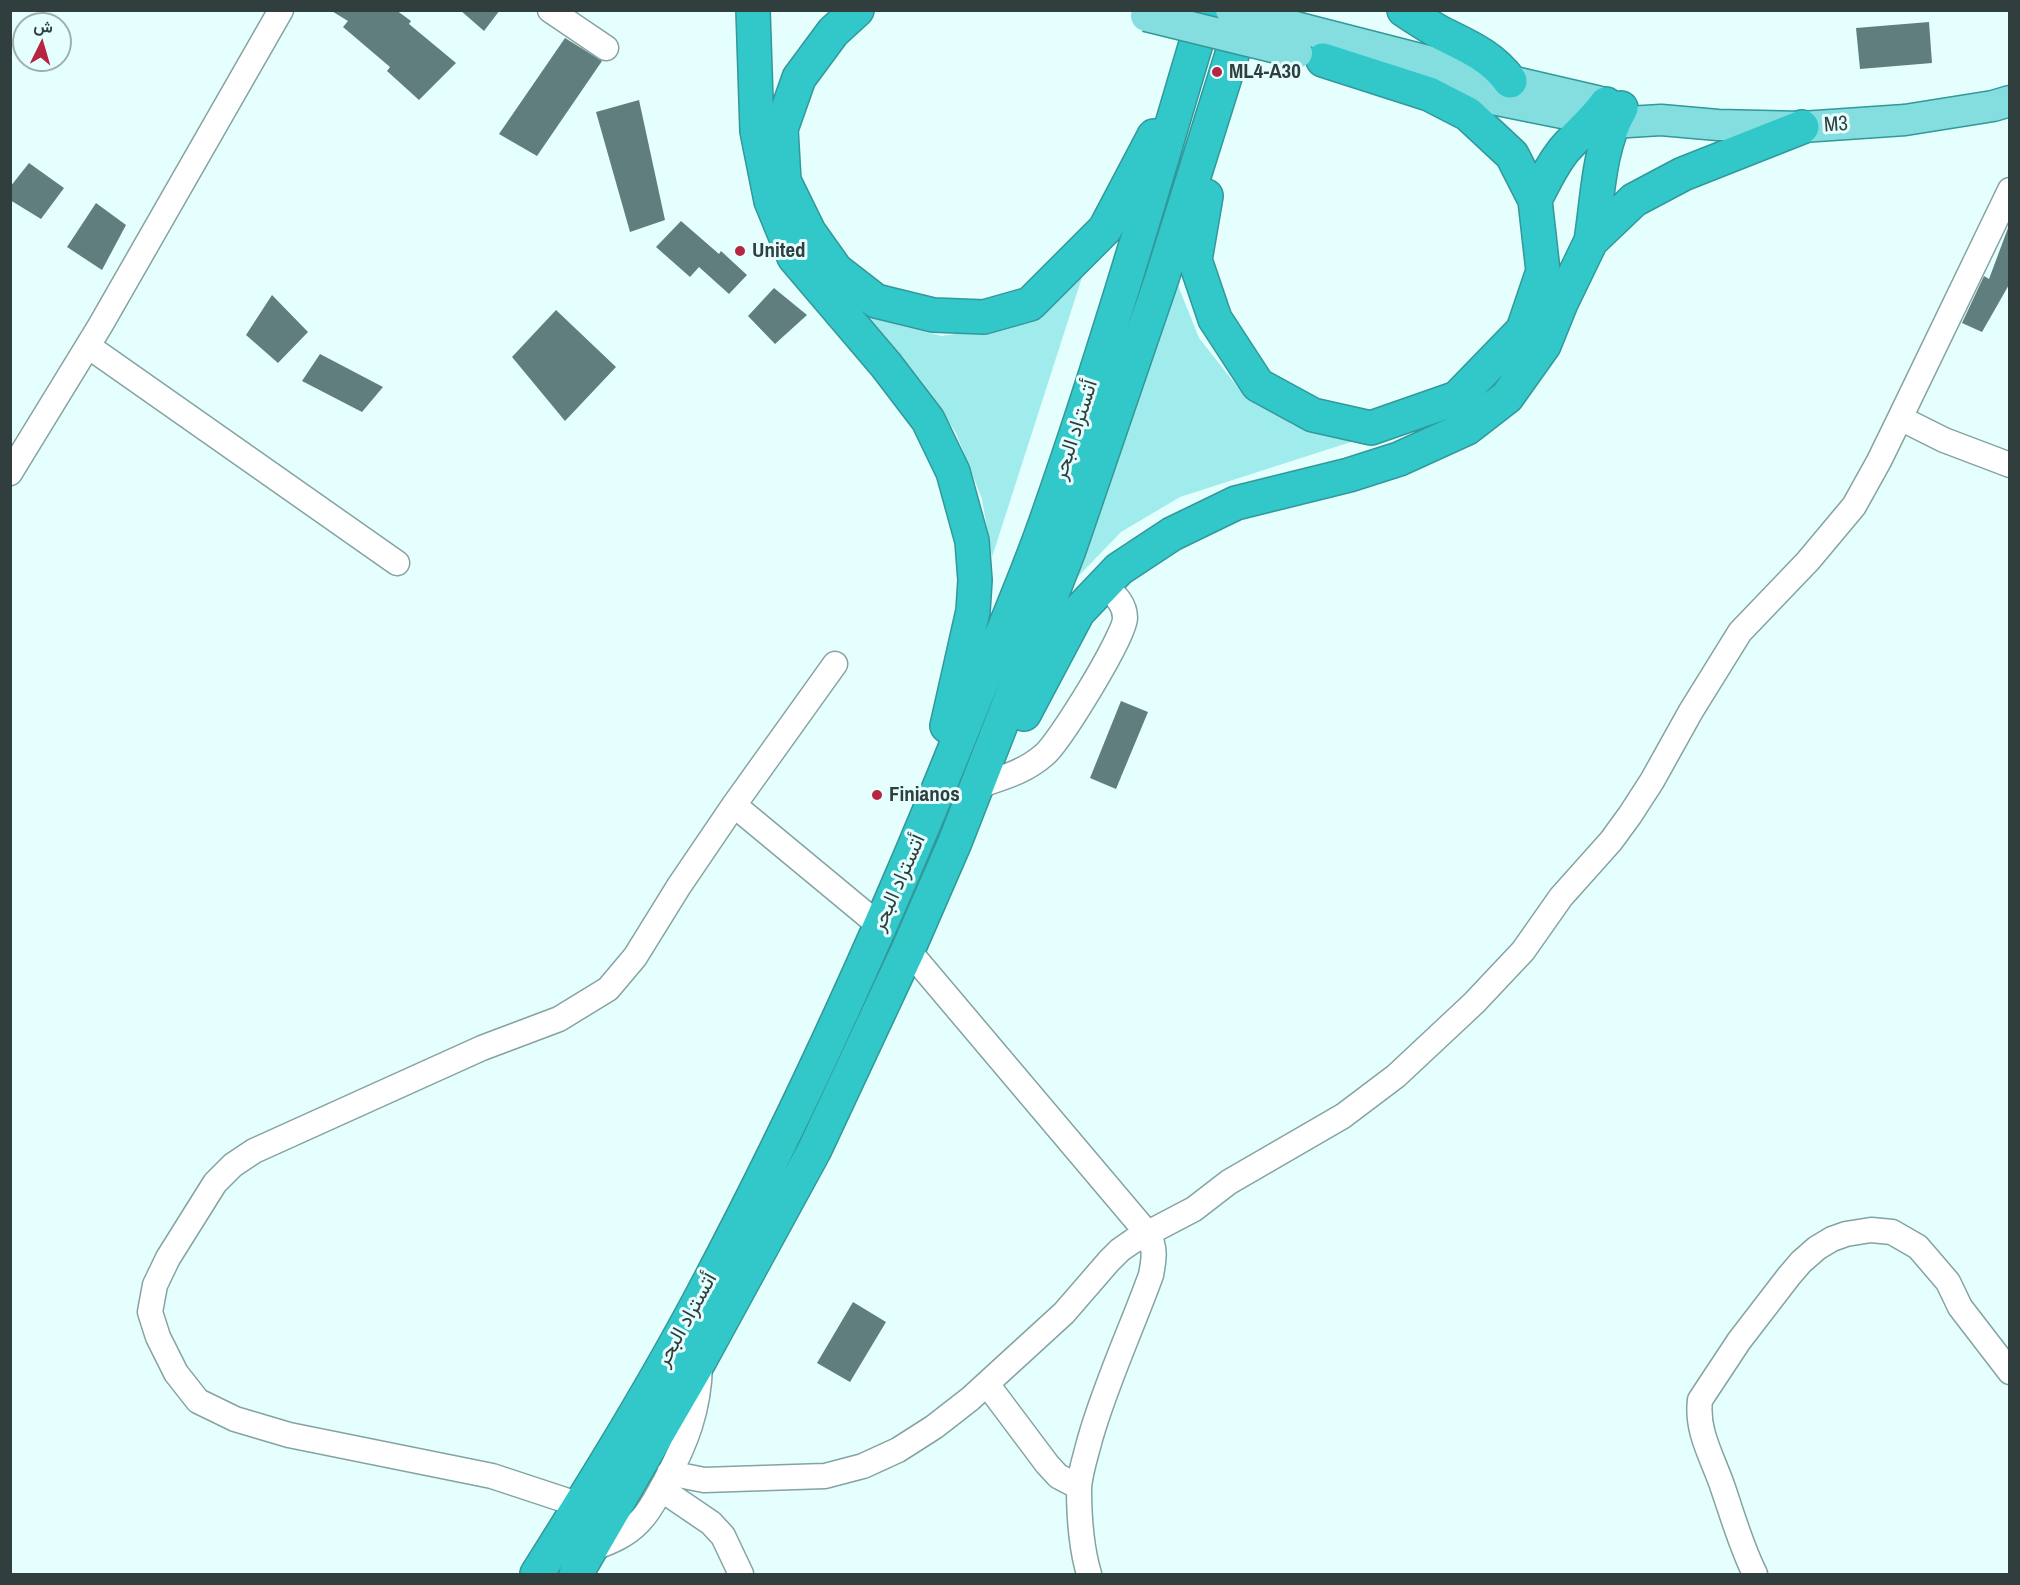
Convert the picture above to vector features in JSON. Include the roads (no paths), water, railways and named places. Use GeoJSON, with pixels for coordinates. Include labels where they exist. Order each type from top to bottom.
{"type":"FeatureCollection","features":[{"type":"Feature","properties":{"kind":"highway"},"geometry":{"type":"LineString","coordinates":[[753,10],[757,131],[771,201],[794,257],[886,365],[928,420],[953,472],[972,541],[975,580],[973,611],[944,740],[932,808]]}},
{"type":"Feature","properties":{"kind":"highway"},"geometry":{"type":"LineString","coordinates":[[857,10],[836,21],[799,78],[781,129],[784,181],[809,232],[836,270],[876,301],[933,315],[984,316],[1030,304],[1105,229],[1187,74]]}},
{"type":"Feature","properties":{"kind":"highway","name":"أتستراد البحر"},"geometry":{"type":"LineString","coordinates":[[537,1575],[706,1287],[798,1102],[932,808],[1050,512],[1138,240],[1206,10]]}},
{"type":"Feature","properties":{"kind":"highway","name":"أتستراد البحر"},"geometry":{"type":"LineString","coordinates":[[584,1561],[700,1360],[814,1151],[908,950],[955,842],[1069,550],[1162,278],[1246,10]]}},
{"type":"Feature","properties":{"kind":"highway"},"geometry":{"type":"LineString","coordinates":[[1404,10],[1431,28],[1484,55],[1503,71],[1510,81]]}},
{"type":"Feature","properties":{"kind":"highway"},"geometry":{"type":"LineString","coordinates":[[1218,97],[1195,260],[1215,319],[1258,385],[1313,415],[1371,428],[1457,398],[1523,330],[1543,271],[1535,200],[1512,155],[1468,114],[1429,94],[1308,48]]}},
{"type":"Feature","properties":{"kind":"highway"},"geometry":{"type":"LineString","coordinates":[[1535,200],[1552,166],[1565,149],[1608,114]]}},
{"type":"Feature","properties":{"kind":"highway"},"geometry":{"type":"LineString","coordinates":[[955,842],[1078,612],[1119,568],[1172,534],[1236,503],[1348,475],[1399,459],[1467,428],[1507,397],[1544,345],[1560,303],[1591,242],[1608,114]]}},
{"type":"Feature","properties":{"kind":"highway"},"geometry":{"type":"LineString","coordinates":[[1591,242],[1634,200],[1683,174],[1802,127]]}},
{"type":"Feature","properties":{"kind":"main road"},"geometry":{"type":"LineString","coordinates":[[1232,10],[1308,48],[1454,92],[1608,114]]}},
{"type":"Feature","properties":{"kind":"main road"},"geometry":{"type":"LineString","coordinates":[[1138,13],[1308,48],[1510,81],[1608,114]]}},
{"type":"Feature","properties":{"kind":"main road","name":"M3"},"geometry":{"type":"LineString","coordinates":[[1608,114],[1718,125],[1802,127],[1905,120],[1993,106],[2010,101]]}},
{"type":"Feature","properties":{"kind":"street"},"geometry":{"type":"LineString","coordinates":[[10,473],[88,346],[281,10]]}},
{"type":"Feature","properties":{"kind":"street"},"geometry":{"type":"LineString","coordinates":[[550,10],[606,48]]}},
{"type":"Feature","properties":{"kind":"street"},"geometry":{"type":"LineString","coordinates":[[665,1481],[687,1478],[722,1480],[825,1476],[863,1466],[898,1450],[952,1414],[987,1384],[1064,1313],[1109,1261],[1127,1246],[1194,1209],[1229,1182],[1323,1128],[1374,1093],[1414,1060],[1502,975],[1523,951],[1561,897],[1611,841],[1652,781],[1691,711],[1740,632],[1808,561],[1854,506],[1879,461],[2010,190]]}},
{"type":"Feature","properties":{"kind":"street"},"geometry":{"type":"LineString","coordinates":[[88,346],[397,562]]}},
{"type":"Feature","properties":{"kind":"street"},"geometry":{"type":"LineString","coordinates":[[1900,418],[1944,440],[2010,465]]}},
{"type":"Feature","properties":{"kind":"street"},"geometry":{"type":"LineString","coordinates":[[987,783],[1018,773],[1045,755],[1065,729],[1120,638],[1125,618],[1119,598],[1104,585]]}},
{"type":"Feature","properties":{"kind":"street"},"geometry":{"type":"LineString","coordinates":[[580,1505],[492,1476],[289,1436],[235,1419],[198,1401],[176,1373],[158,1337],[150,1312],[155,1285],[168,1258],[215,1183],[233,1165],[254,1151],[482,1048],[559,1020],[608,989],[636,957],[679,886],[734,805],[835,664]]}},
{"type":"Feature","properties":{"kind":"street"},"geometry":{"type":"LineString","coordinates":[[734,805],[880,926]]}},
{"type":"Feature","properties":{"kind":"street"},"geometry":{"type":"LineString","coordinates":[[908,950],[1148,1234],[1154,1246],[1151,1275],[1099,1407],[1084,1461],[1079,1487],[1082,1541],[1089,1575]]}},
{"type":"Feature","properties":{"kind":"street"},"geometry":{"type":"LineString","coordinates":[[1755,1575],[1736,1531],[1723,1488],[1700,1430],[1700,1400],[1764,1308],[1789,1276],[1817,1248],[1846,1234],[1871,1230],[1892,1232],[1910,1241],[1948,1282],[1960,1306],[2010,1372]]}},
{"type":"Feature","properties":{"kind":"street"},"geometry":{"type":"LineString","coordinates":[[584,1561],[626,1533],[651,1507],[682,1449],[693,1416],[699,1388],[700,1360]]}},
{"type":"Feature","properties":{"kind":"street"},"geometry":{"type":"LineString","coordinates":[[987,1384],[1047,1464],[1058,1476],[1079,1487]]}},
{"type":"Feature","properties":{"kind":"street"},"geometry":{"type":"LineString","coordinates":[[665,1481],[723,1536],[741,1575]]}},
{"type":"Feature","properties":{"kind":"place","name":"ML4-A30"},"geometry":{"type":"Point","coordinates":[1217,72]}},
{"type":"Feature","properties":{"kind":"place","name":"United"},"geometry":{"type":"Point","coordinates":[740,251]}},
{"type":"Feature","properties":{"kind":"place","name":"Finianos"},"geometry":{"type":"Point","coordinates":[877,795]}}]}
